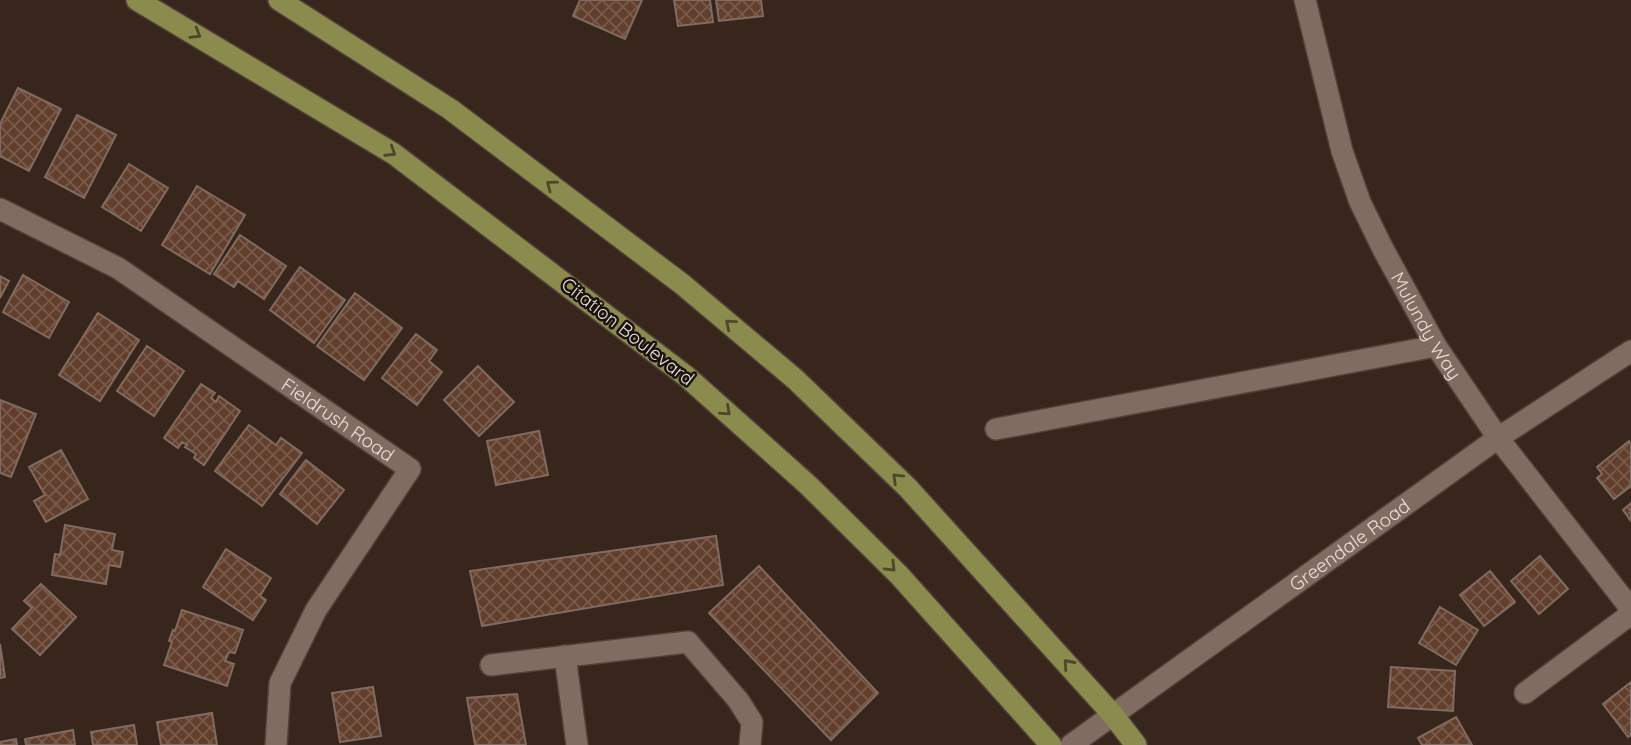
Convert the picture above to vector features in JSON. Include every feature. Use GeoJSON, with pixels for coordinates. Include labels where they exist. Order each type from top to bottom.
{"type":"FeatureCollection","features":[{"type":"Feature","properties":{"kind":"main road","name":"Citation Boulevard"},"geometry":{"type":"LineString","coordinates":[[137,0],[394,154],[686,376],[808,485],[899,575],[1051,745]]}},
{"type":"Feature","properties":{"kind":"main road"},"geometry":{"type":"LineString","coordinates":[[279,0],[450,109],[682,284],[795,379],[908,488],[1113,715],[1136,745]]}},
{"type":"Feature","properties":{"kind":"street","name":"Mulundy Way"},"geometry":{"type":"LineString","coordinates":[[1305,0],[1342,151],[1360,202],[1383,249],[1436,346],[1498,438],[1631,612]]}},
{"type":"Feature","properties":{"kind":"street","name":"Fieldrush Road"},"geometry":{"type":"LineString","coordinates":[[0,209],[118,268],[410,469],[316,610],[280,683],[276,745]]}},
{"type":"Feature","properties":{"kind":"street"},"geometry":{"type":"LineString","coordinates":[[996,429],[1436,346]]}},
{"type":"Feature","properties":{"kind":"street","name":"Greendale Road"},"geometry":{"type":"LineString","coordinates":[[1071,745],[1498,438],[1631,351]]}},
{"type":"Feature","properties":{"kind":"street"},"geometry":{"type":"LineString","coordinates":[[1525,693],[1631,612]]}},
{"type":"Feature","properties":{"kind":"street"},"geometry":{"type":"LineString","coordinates":[[491,665],[688,642],[738,700],[752,722],[750,745]]}},
{"type":"Feature","properties":{"kind":"street"},"geometry":{"type":"LineString","coordinates":[[565,656],[577,745]]}},
{"type":"Feature","properties":{"kind":"building"},"geometry":{"type":"Polygon","coordinates":[[[580,0],[642,0],[625,39],[573,16],[580,0]]]}},
{"type":"Feature","properties":{"kind":"building"},"geometry":{"type":"Polygon","coordinates":[[[674,0],[710,0],[713,22],[678,26],[674,0]]]}},
{"type":"Feature","properties":{"kind":"building"},"geometry":{"type":"Polygon","coordinates":[[[716,0],[761,0],[763,16],[719,21],[716,0]]]}},
{"type":"Feature","properties":{"kind":"building"},"geometry":{"type":"Polygon","coordinates":[[[18,88],[61,109],[29,171],[0,156],[0,124],[18,88]]]}},
{"type":"Feature","properties":{"kind":"building"},"geometry":{"type":"Polygon","coordinates":[[[77,115],[116,135],[84,198],[45,177],[77,115]]]}},
{"type":"Feature","properties":{"kind":"building"},"geometry":{"type":"Polygon","coordinates":[[[129,164],[168,188],[141,231],[102,207],[129,164]]]}},
{"type":"Feature","properties":{"kind":"building"},"geometry":{"type":"Polygon","coordinates":[[[197,186],[245,215],[210,274],[162,245],[197,186]]]}},
{"type":"Feature","properties":{"kind":"building"},"geometry":{"type":"Polygon","coordinates":[[[240,235],[286,266],[264,299],[238,281],[234,287],[214,274],[240,235]]]}},
{"type":"Feature","properties":{"kind":"building"},"geometry":{"type":"Polygon","coordinates":[[[300,267],[345,300],[314,343],[270,310],[300,267]]]}},
{"type":"Feature","properties":{"kind":"building"},"geometry":{"type":"Polygon","coordinates":[[[23,275],[69,302],[49,338],[3,312],[23,275]]]}},
{"type":"Feature","properties":{"kind":"building"},"geometry":{"type":"Polygon","coordinates":[[[0,276],[9,281],[0,298],[0,276]]]}},
{"type":"Feature","properties":{"kind":"building"},"geometry":{"type":"Polygon","coordinates":[[[355,293],[402,328],[364,380],[317,346],[355,293]]]}},
{"type":"Feature","properties":{"kind":"building"},"geometry":{"type":"Polygon","coordinates":[[[98,313],[139,340],[100,401],[59,375],[98,313]]]}},
{"type":"Feature","properties":{"kind":"building"},"geometry":{"type":"Polygon","coordinates":[[[416,334],[437,350],[429,361],[442,372],[417,405],[382,378],[416,334]]]}},
{"type":"Feature","properties":{"kind":"building"},"geometry":{"type":"Polygon","coordinates":[[[147,346],[184,371],[154,416],[117,391],[147,346]]]}},
{"type":"Feature","properties":{"kind":"building"},"geometry":{"type":"Polygon","coordinates":[[[478,366],[514,402],[479,436],[444,400],[478,366]]]}},
{"type":"Feature","properties":{"kind":"building"},"geometry":{"type":"Polygon","coordinates":[[[201,384],[215,393],[211,398],[216,402],[219,396],[240,411],[204,465],[194,458],[196,454],[185,447],[187,445],[182,442],[178,448],[164,438],[201,384]]]}},
{"type":"Feature","properties":{"kind":"building"},"geometry":{"type":"Polygon","coordinates":[[[0,400],[36,414],[11,477],[0,473],[0,400]]]}},
{"type":"Feature","properties":{"kind":"building"},"geometry":{"type":"Polygon","coordinates":[[[249,425],[276,445],[281,438],[302,453],[262,506],[215,471],[249,425]]]}},
{"type":"Feature","properties":{"kind":"building"},"geometry":{"type":"Polygon","coordinates":[[[539,431],[548,475],[496,485],[487,441],[539,431]]]}},
{"type":"Feature","properties":{"kind":"building"},"geometry":{"type":"Polygon","coordinates":[[[1629,441],[1631,486],[1614,499],[1597,478],[1602,474],[1597,467],[1629,441]]]}},
{"type":"Feature","properties":{"kind":"building"},"geometry":{"type":"Polygon","coordinates":[[[61,450],[88,499],[46,522],[34,501],[45,495],[29,467],[61,450]]]}},
{"type":"Feature","properties":{"kind":"building"},"geometry":{"type":"Polygon","coordinates":[[[306,460],[344,490],[317,524],[280,494],[306,460]]]}},
{"type":"Feature","properties":{"kind":"building"},"geometry":{"type":"Polygon","coordinates":[[[1631,503],[1631,521],[1623,510],[1631,503]]]}},
{"type":"Feature","properties":{"kind":"building"},"geometry":{"type":"Polygon","coordinates":[[[65,525],[115,534],[112,550],[123,552],[120,567],[109,565],[106,584],[52,575],[55,554],[60,555],[65,525]]]}},
{"type":"Feature","properties":{"kind":"building"},"geometry":{"type":"Polygon","coordinates":[[[716,536],[723,585],[482,626],[470,571],[716,536]]]}},
{"type":"Feature","properties":{"kind":"building"},"geometry":{"type":"Polygon","coordinates":[[[226,549],[271,578],[260,596],[266,600],[253,620],[203,587],[226,549]]]}},
{"type":"Feature","properties":{"kind":"building"},"geometry":{"type":"Polygon","coordinates":[[[1540,556],[1568,589],[1539,614],[1511,581],[1540,556]]]}},
{"type":"Feature","properties":{"kind":"building"},"geometry":{"type":"Polygon","coordinates":[[[759,566],[878,693],[831,740],[709,613],[759,566]]]}},
{"type":"Feature","properties":{"kind":"building"},"geometry":{"type":"Polygon","coordinates":[[[1490,571],[1515,602],[1484,626],[1460,595],[1490,571]]]}},
{"type":"Feature","properties":{"kind":"building"},"geometry":{"type":"Polygon","coordinates":[[[41,584],[76,617],[40,655],[12,629],[32,608],[24,601],[41,584]]]}},
{"type":"Feature","properties":{"kind":"building"},"geometry":{"type":"Polygon","coordinates":[[[1440,607],[1478,630],[1456,665],[1419,643],[1440,607]]]}},
{"type":"Feature","properties":{"kind":"building"},"geometry":{"type":"Polygon","coordinates":[[[182,610],[243,630],[235,653],[229,652],[225,661],[234,664],[227,686],[164,665],[172,642],[169,641],[182,610]]]}},
{"type":"Feature","properties":{"kind":"building"},"geometry":{"type":"Polygon","coordinates":[[[0,644],[5,677],[0,678],[0,644]]]}},
{"type":"Feature","properties":{"kind":"building"},"geometry":{"type":"Polygon","coordinates":[[[1391,667],[1455,671],[1453,711],[1388,707],[1391,667]]]}},
{"type":"Feature","properties":{"kind":"building"},"geometry":{"type":"Polygon","coordinates":[[[1631,682],[1631,735],[1628,737],[1603,704],[1631,682]]]}},
{"type":"Feature","properties":{"kind":"building"},"geometry":{"type":"Polygon","coordinates":[[[373,687],[381,736],[340,742],[332,693],[373,687]]]}},
{"type":"Feature","properties":{"kind":"building"},"geometry":{"type":"Polygon","coordinates":[[[517,694],[526,745],[475,745],[467,698],[517,694]]]}},
{"type":"Feature","properties":{"kind":"building"},"geometry":{"type":"Polygon","coordinates":[[[212,713],[217,745],[161,745],[157,722],[212,713]]]}},
{"type":"Feature","properties":{"kind":"building"},"geometry":{"type":"Polygon","coordinates":[[[1456,717],[1472,745],[1422,745],[1418,738],[1456,717]]]}},
{"type":"Feature","properties":{"kind":"building"},"geometry":{"type":"Polygon","coordinates":[[[134,725],[137,745],[93,745],[91,732],[134,725]]]}},
{"type":"Feature","properties":{"kind":"building"},"geometry":{"type":"Polygon","coordinates":[[[73,730],[75,745],[26,745],[25,739],[73,730]]]}},
{"type":"Feature","properties":{"kind":"building"},"geometry":{"type":"Polygon","coordinates":[[[16,739],[17,745],[0,745],[0,742],[16,739]]]}}]}
